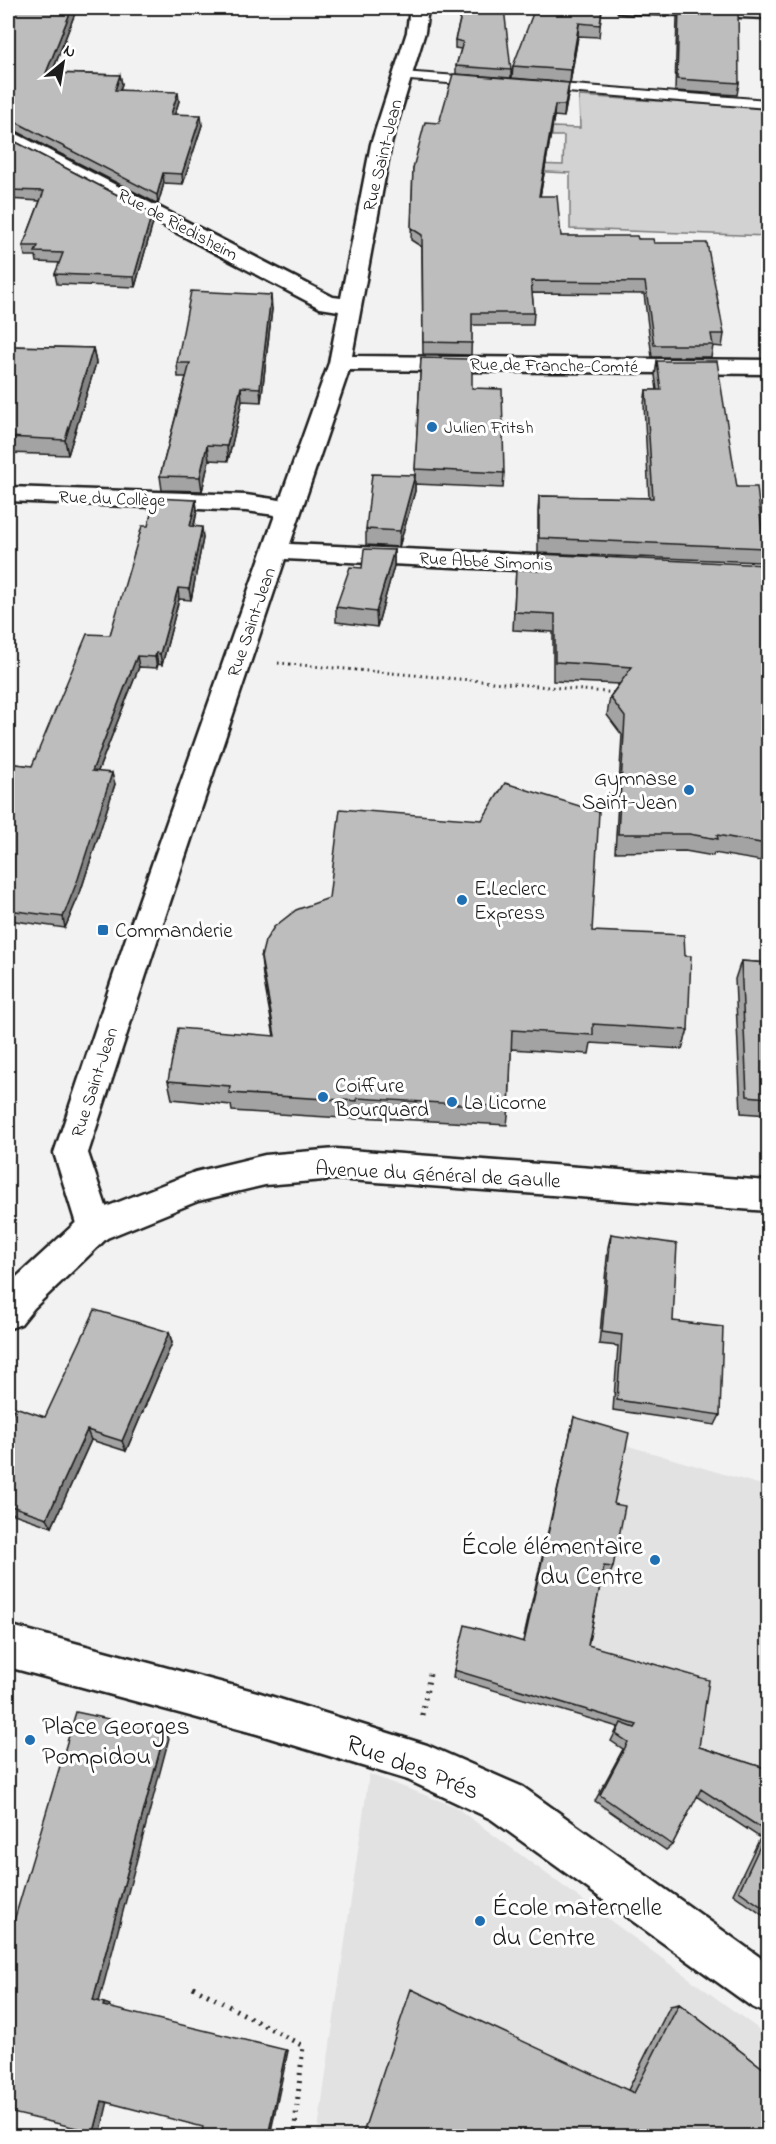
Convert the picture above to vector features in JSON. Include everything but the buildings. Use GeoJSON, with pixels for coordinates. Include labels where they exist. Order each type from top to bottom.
{"type":"FeatureCollection","features":[{"type":"Feature","properties":{"kind":"street","name":"Rue Saint-Jean"},"geometry":{"type":"LineString","coordinates":[[95,1227],[71,1153],[288,509],[340,363],[381,144],[416,32],[419,8]]}},
{"type":"Feature","properties":{"kind":"street"},"geometry":{"type":"LineString","coordinates":[[625,8],[768,13]]}},
{"type":"Feature","properties":{"kind":"street","name":"Rue de Riedisheim"},"geometry":{"type":"LineString","coordinates":[[8,137],[328,303],[349,306]]}},
{"type":"Feature","properties":{"kind":"street","name":"Rue de Franche-Comté"},"geometry":{"type":"LineString","coordinates":[[340,363],[768,367]]}},
{"type":"Feature","properties":{"kind":"street","name":"Rue du Collège"},"geometry":{"type":"LineString","coordinates":[[8,494],[246,503],[288,509]]}},
{"type":"Feature","properties":{"kind":"street","name":"Rue Abbé Simonis"},"geometry":{"type":"LineString","coordinates":[[275,551],[604,566]]}},
{"type":"Feature","properties":{"kind":"street","name":"Avenue du Général de Gaulle"},"geometry":{"type":"LineString","coordinates":[[8,1312],[21,1296],[95,1227],[195,1187],[265,1170],[336,1164],[768,1196]]}},
{"type":"Feature","properties":{"kind":"street","name":"Rue des Prés"},"geometry":{"type":"LineString","coordinates":[[8,1646],[257,1713],[412,1760],[507,1803],[768,1991]]}},
{"type":"Feature","properties":{"kind":"lane"},"geometry":{"type":"LineString","coordinates":[[402,76],[497,83]]}},
{"type":"Feature","properties":{"kind":"lane"},"geometry":{"type":"LineString","coordinates":[[520,85],[768,104]]}},
{"type":"Feature","properties":{"kind":"path"},"geometry":{"type":"LineString","coordinates":[[241,650],[273,654],[270,663],[621,693]]}},
{"type":"Feature","properties":{"kind":"path"},"geometry":{"type":"LineString","coordinates":[[193,1987],[303,2046],[294,2136]]}},
{"type":"Feature","properties":{"kind":"shaded area"},"geometry":{"type":"Polygon","coordinates":[[[579,96],[768,108],[768,236],[570,229],[570,173],[501,170],[501,163],[563,165],[564,136],[552,136],[552,127],[580,128],[579,96]]]}},
{"type":"Feature","properties":{"kind":"shaded area","name":"École élémentaire du Centre"},"geometry":{"type":"Polygon","coordinates":[[[571,1429],[768,1487],[768,1777],[693,1750],[521,1650],[571,1429]]]}},
{"type":"Feature","properties":{"kind":"shaded area","name":"École maternelle du Centre"},"geometry":{"type":"Polygon","coordinates":[[[369,1774],[454,1806],[768,2036],[768,2136],[317,2136],[369,1774]]]}},
{"type":"Feature","properties":{"kind":"place","name":"Julien Fritsh"},"geometry":{"type":"Point","coordinates":[432,427]}},
{"type":"Feature","properties":{"kind":"place","name":"Gymnase Saint-Jean"},"geometry":{"type":"Point","coordinates":[689,790]}},
{"type":"Feature","properties":{"kind":"place","name":"E.Leclerc Express"},"geometry":{"type":"Point","coordinates":[462,900]}},
{"type":"Feature","properties":{"kind":"place","name":"Commanderie"},"geometry":{"type":"Point","coordinates":[103,930]}},
{"type":"Feature","properties":{"kind":"place","name":"Coiffure Bourquard"},"geometry":{"type":"Point","coordinates":[323,1097]}},
{"type":"Feature","properties":{"kind":"place","name":"La Licorne"},"geometry":{"type":"Point","coordinates":[452,1102]}},
{"type":"Feature","properties":{"kind":"place","name":"École élémentaire du Centre"},"geometry":{"type":"Point","coordinates":[655,1560]}},
{"type":"Feature","properties":{"kind":"place","name":"Place Georges Pompidou"},"geometry":{"type":"Point","coordinates":[30,1740]}},
{"type":"Feature","properties":{"kind":"place","name":"École maternelle du Centre"},"geometry":{"type":"Point","coordinates":[480,1921]}}]}
